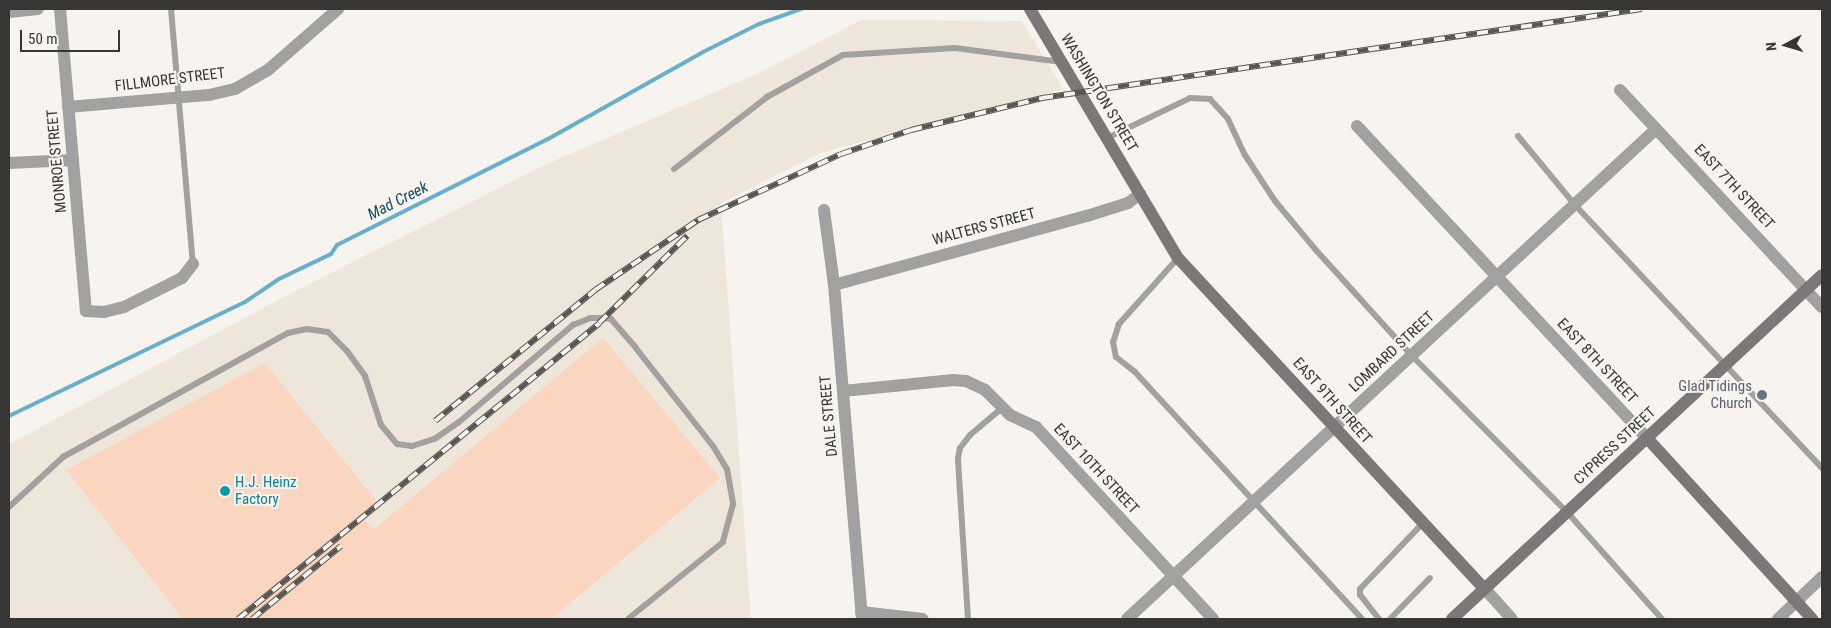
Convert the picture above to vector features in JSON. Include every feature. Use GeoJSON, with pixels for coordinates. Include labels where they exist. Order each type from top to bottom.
{"type":"FeatureCollection","features":[{"type":"Feature","properties":{"kind":"main road","name":"WASHINGTON STREET"},"geometry":{"type":"LineString","coordinates":[[1030,9],[1140,194]]}},
{"type":"Feature","properties":{"kind":"main road","name":"EAST 9TH STREET"},"geometry":{"type":"LineString","coordinates":[[1140,194],[1178,258],[1485,590]]}},
{"type":"Feature","properties":{"kind":"main road","name":"CYPRESS STREET"},"geometry":{"type":"LineString","coordinates":[[1452,619],[1822,275]]}},
{"type":"Feature","properties":{"kind":"main road","name":"EAST 8TH STREET"},"geometry":{"type":"LineString","coordinates":[[1646,438],[1812,619]]}},
{"type":"Feature","properties":{"kind":"street"},"geometry":{"type":"LineString","coordinates":[[9,12],[38,9]]}},
{"type":"Feature","properties":{"kind":"street","name":"MONROE STREET"},"geometry":{"type":"LineString","coordinates":[[60,9],[86,311],[104,312],[124,307],[182,278],[192,264]]}},
{"type":"Feature","properties":{"kind":"street","name":"FILLMORE STREET"},"geometry":{"type":"LineString","coordinates":[[68,107],[210,95],[249,82],[338,9]]}},
{"type":"Feature","properties":{"kind":"street","name":"EAST 7TH STREET"},"geometry":{"type":"LineString","coordinates":[[1620,90],[1822,307]]}},
{"type":"Feature","properties":{"kind":"street","name":"EAST 8TH STREET"},"geometry":{"type":"LineString","coordinates":[[1357,126],[1646,438]]}},
{"type":"Feature","properties":{"kind":"street","name":"LOMBARD STREET"},"geometry":{"type":"LineString","coordinates":[[1127,619],[1656,129]]}},
{"type":"Feature","properties":{"kind":"street"},"geometry":{"type":"LineString","coordinates":[[9,163],[73,160]]}},
{"type":"Feature","properties":{"kind":"street","name":"WALTERS STREET"},"geometry":{"type":"LineString","coordinates":[[834,285],[1128,204],[1140,194]]}},
{"type":"Feature","properties":{"kind":"street","name":"DALE STREET"},"geometry":{"type":"LineString","coordinates":[[824,210],[834,285],[862,616]]}},
{"type":"Feature","properties":{"kind":"street","name":"EAST 10TH STREET"},"geometry":{"type":"LineString","coordinates":[[843,391],[966,381],[985,390],[1002,408],[1020,422],[1036,427],[1213,619]]}},
{"type":"Feature","properties":{"kind":"street"},"geometry":{"type":"LineString","coordinates":[[1778,619],[1822,577]]}},
{"type":"Feature","properties":{"kind":"street","name":"EAST 9TH STREET"},"geometry":{"type":"LineString","coordinates":[[1485,590],[1512,619]]}},
{"type":"Feature","properties":{"kind":"street"},"geometry":{"type":"LineString","coordinates":[[862,616],[922,619]]}},
{"type":"Feature","properties":{"kind":"lane"},"geometry":{"type":"LineString","coordinates":[[171,9],[192,264]]}},
{"type":"Feature","properties":{"kind":"lane"},"geometry":{"type":"LineString","coordinates":[[674,169],[767,97],[843,54],[955,48],[1061,62]]}},
{"type":"Feature","properties":{"kind":"lane"},"geometry":{"type":"LineString","coordinates":[[1107,138],[1190,98],[1210,99],[1228,118],[1245,155],[1275,201],[1412,356],[1567,512],[1662,619]]}},
{"type":"Feature","properties":{"kind":"lane"},"geometry":{"type":"LineString","coordinates":[[1518,136],[1574,205],[1822,468]]}},
{"type":"Feature","properties":{"kind":"lane"},"geometry":{"type":"LineString","coordinates":[[1178,258],[1119,324],[1113,342],[1116,357],[1134,372],[1362,619]]}},
{"type":"Feature","properties":{"kind":"lane"},"geometry":{"type":"LineString","coordinates":[[9,507],[63,457],[288,333],[307,329],[328,332],[347,351],[365,376],[381,425],[397,444],[412,446],[436,438],[459,422],[573,325],[590,318],[611,319],[714,446],[727,469],[733,504],[723,542],[628,619]]}},
{"type":"Feature","properties":{"kind":"lane"},"geometry":{"type":"LineString","coordinates":[[968,619],[958,458],[960,448],[970,435],[1002,408]]}},
{"type":"Feature","properties":{"kind":"lane"},"geometry":{"type":"LineString","coordinates":[[1379,619],[1360,595],[1360,589],[1422,524]]}},
{"type":"Feature","properties":{"kind":"lane"},"geometry":{"type":"LineString","coordinates":[[1390,619],[1430,578]]}},
{"type":"Feature","properties":{"kind":"shaded area"},"geometry":{"type":"Polygon","coordinates":[[[861,20],[1022,21],[1063,89],[821,153],[721,203],[751,619],[9,619],[9,444],[274,302],[544,165],[757,74],[861,20]]]}},
{"type":"Feature","properties":{"kind":"building","name":"H.J. Heinz Factory"},"geometry":{"type":"Polygon","coordinates":[[[603,338],[720,478],[551,619],[183,619],[66,470],[265,363],[378,503],[362,516],[373,530],[603,338]]]}},
{"type":"Feature","properties":{"kind":"waterway","name":"Mad Creek"},"geometry":{"type":"LineString","coordinates":[[9,416],[245,302],[279,279],[331,254],[337,245],[548,139],[703,52],[759,24],[801,9]]}},
{"type":"Feature","properties":{"kind":"railway"},"geometry":{"type":"LineString","coordinates":[[435,421],[595,290],[698,220],[841,154],[911,130],[1042,98],[1641,9]]}},
{"type":"Feature","properties":{"kind":"railway"},"geometry":{"type":"LineString","coordinates":[[238,619],[599,323],[687,236]]}},
{"type":"Feature","properties":{"kind":"railway"},"geometry":{"type":"LineString","coordinates":[[252,619],[341,546]]}},
{"type":"Feature","properties":{"kind":"place","name":"Glad Tidings Church"},"geometry":{"type":"Point","coordinates":[1762,395]}},
{"type":"Feature","properties":{"kind":"place","name":"H.J. Heinz Factory"},"geometry":{"type":"Point","coordinates":[225,491]}}]}
